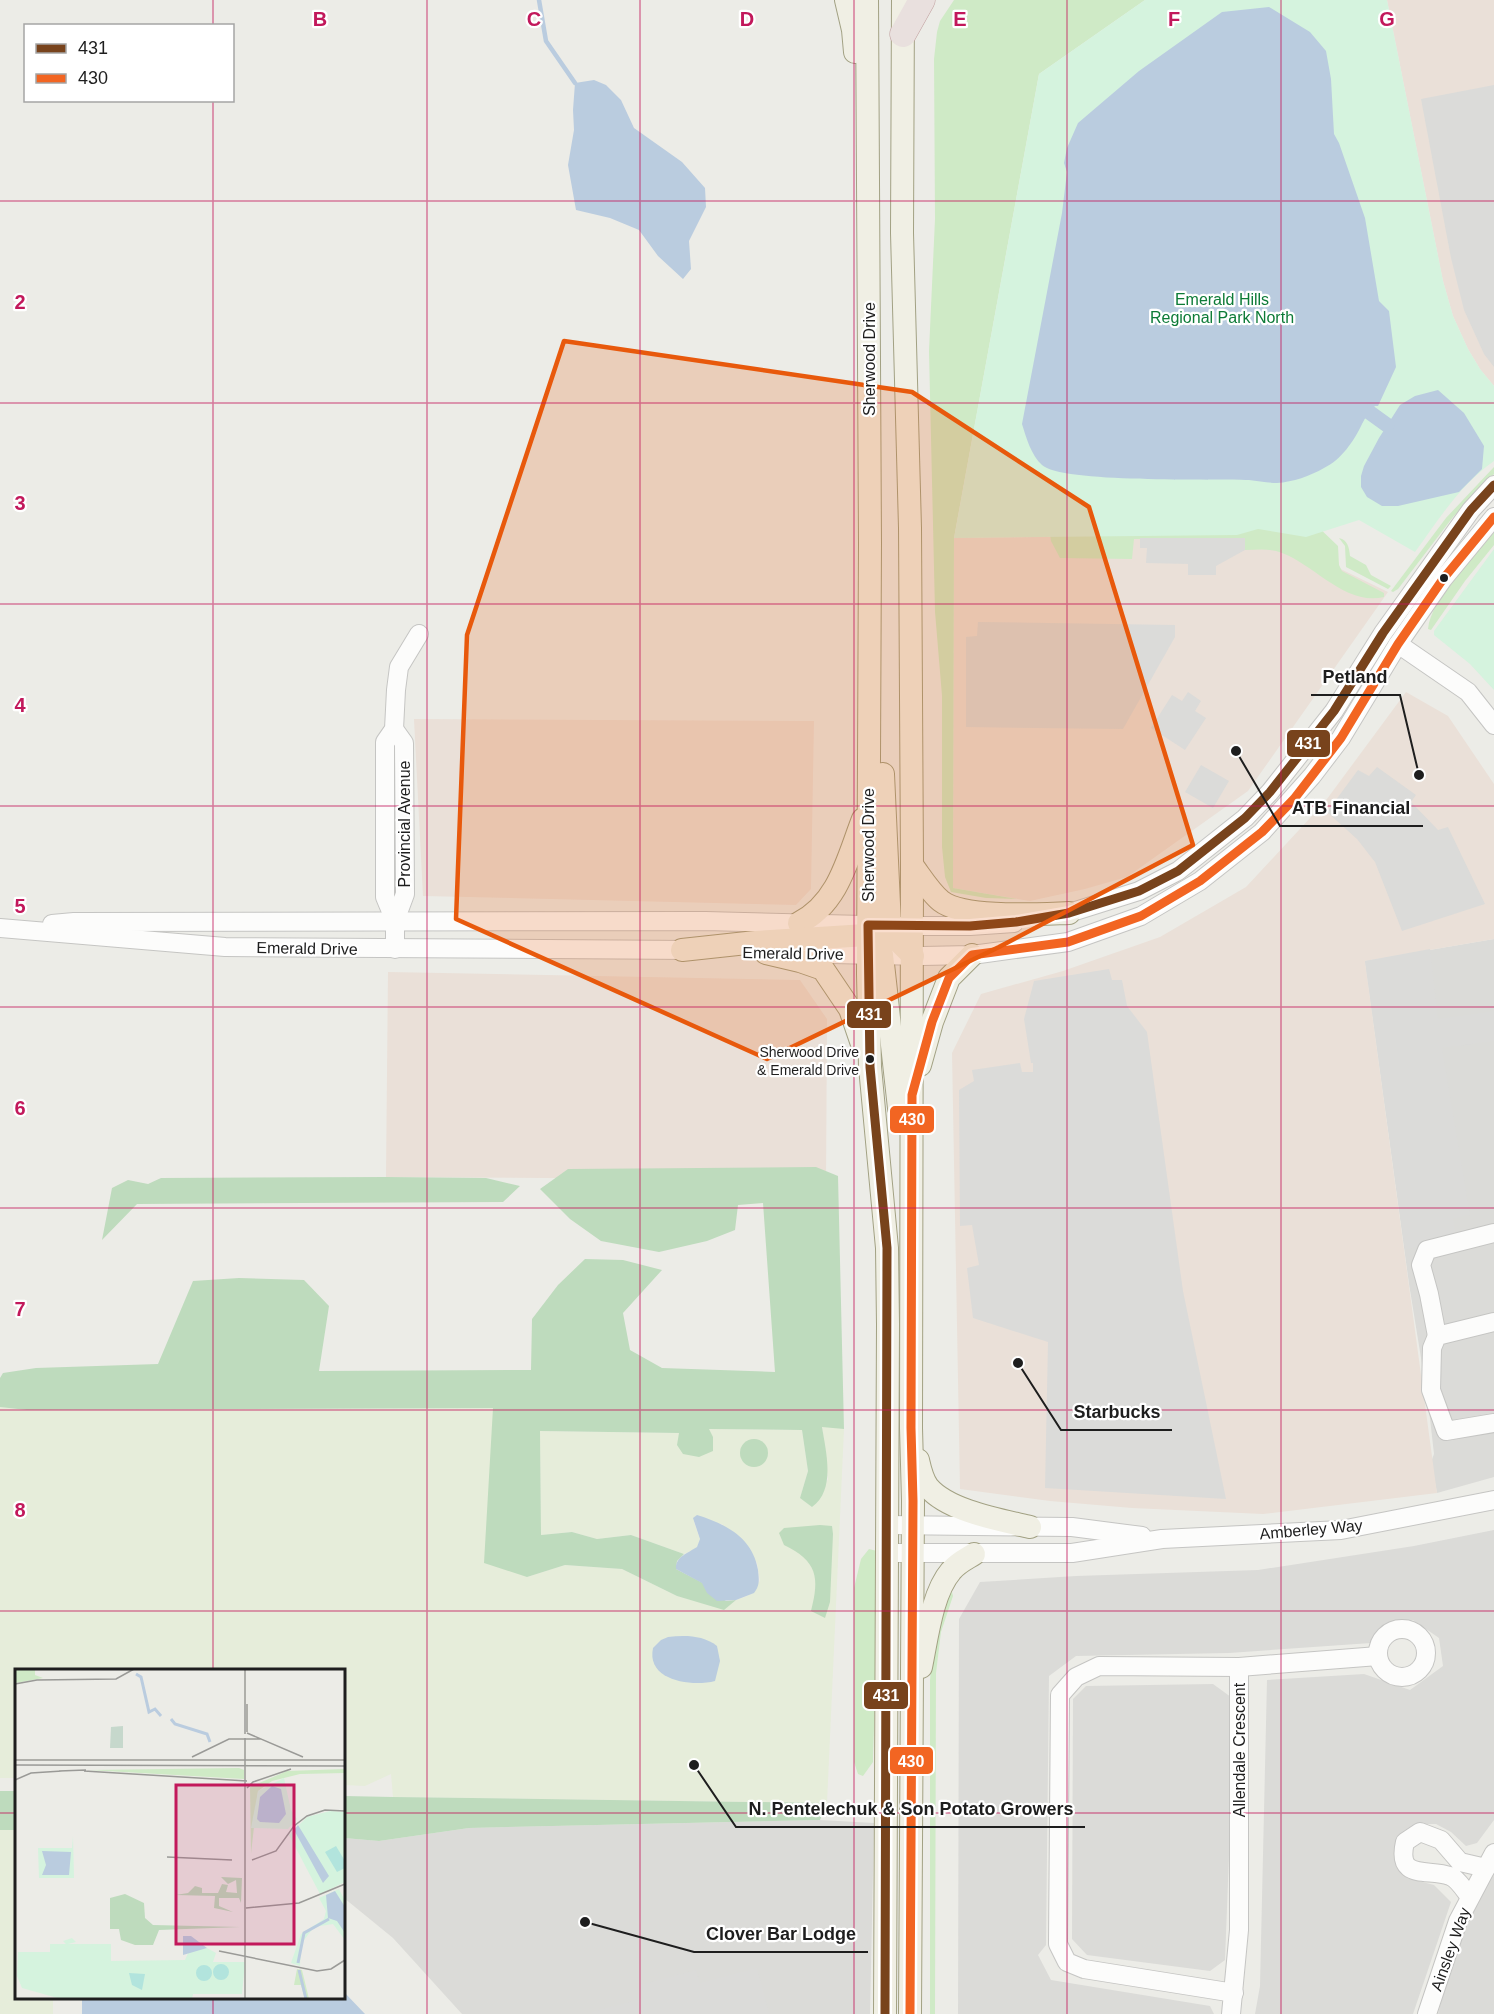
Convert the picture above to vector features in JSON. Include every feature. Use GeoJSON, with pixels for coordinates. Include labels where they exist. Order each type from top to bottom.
{"type":"FeatureCollection","features":[{"type":"Feature","properties":{"kind":"highway"},"geometry":{"type":"LineString","coordinates":[[903,34],[922,0]]}},
{"type":"Feature","properties":{"kind":"main road"},"geometry":{"type":"LineString","coordinates":[[846,0],[853,30],[867,142]]}},
{"type":"Feature","properties":{"kind":"main road","name":"Sherwood Drive"},"geometry":{"type":"LineString","coordinates":[[867,0],[868,806],[882,936],[870,1067],[887,1248],[885,2014]]}},
{"type":"Feature","properties":{"kind":"main road","name":"Sherwood Drive"},"geometry":{"type":"LineString","coordinates":[[882,936],[912,865],[910,528],[902,233],[903,0]]}},
{"type":"Feature","properties":{"kind":"main road"},"geometry":{"type":"LineString","coordinates":[[869,715],[882,746],[882,936],[899,1107],[902,1122],[912,1143]]}},
{"type":"Feature","properties":{"kind":"main road"},"geometry":{"type":"LineString","coordinates":[[799,923],[813,916],[835,891],[868,806]]}},
{"type":"Feature","properties":{"kind":"main road"},"geometry":{"type":"LineString","coordinates":[[912,865],[942,902],[961,909],[1001,915],[1069,913]]}},
{"type":"Feature","properties":{"kind":"main road"},"geometry":{"type":"LineString","coordinates":[[682,950],[756,942],[882,936]]}},
{"type":"Feature","properties":{"kind":"main road","name":"Sherwood Drive"},"geometry":{"type":"LineString","coordinates":[[882,936],[913,956],[910,2014]]}},
{"type":"Feature","properties":{"kind":"main road"},"geometry":{"type":"LineString","coordinates":[[766,953],[823,969],[850,1009],[870,1067]]}},
{"type":"Feature","properties":{"kind":"main road"},"geometry":{"type":"LineString","coordinates":[[912,1095],[932,1022],[949,978],[972,955]]}},
{"type":"Feature","properties":{"kind":"main road"},"geometry":{"type":"LineString","coordinates":[[911,1428],[919,1469],[930,1489],[959,1507],[1030,1527]]}},
{"type":"Feature","properties":{"kind":"main road"},"geometry":{"type":"LineString","coordinates":[[911,1737],[920,1676],[936,1601],[950,1572],[974,1554]]}},
{"type":"Feature","properties":{"kind":"street","name":"Emerald Drive"},"geometry":{"type":"LineString","coordinates":[[4,928],[225,947],[682,950],[766,953],[1069,913],[1139,891],[1178,871],[1245,818],[1334,711],[1383,633],[1471,510],[1494,485]]}},
{"type":"Feature","properties":{"kind":"street","name":"Emerald Drive"},"geometry":{"type":"LineString","coordinates":[[4,928],[74,922],[693,921],[840,926],[882,936],[913,956],[972,955],[1068,942],[1141,916],[1200,881],[1262,832],[1294,799],[1341,738],[1398,644],[1443,579],[1494,518]]}},
{"type":"Feature","properties":{"kind":"street","name":"Provincial Avenue"},"geometry":{"type":"LineString","coordinates":[[395,949],[395,921],[385,897],[385,742],[394,729],[396,679],[399,667],[419,634]]}},
{"type":"Feature","properties":{"kind":"street"},"geometry":{"type":"LineString","coordinates":[[1398,644],[1468,692],[1494,724]]}},
{"type":"Feature","properties":{"kind":"street"},"geometry":{"type":"LineString","coordinates":[[1494,1233],[1427,1251],[1421,1265],[1430,1294],[1437,1336],[1432,1348],[1431,1390],[1446,1431],[1494,1423]]}},
{"type":"Feature","properties":{"kind":"street"},"geometry":{"type":"LineString","coordinates":[[1437,1336],[1494,1322]]}},
{"type":"Feature","properties":{"kind":"street","name":"Amberley Way"},"geometry":{"type":"LineString","coordinates":[[887,1553],[1072,1553],[1161,1539],[1341,1530],[1494,1500]]}},
{"type":"Feature","properties":{"kind":"street","name":"Amberley Way"},"geometry":{"type":"LineString","coordinates":[[887,1526],[1072,1527],[1161,1539]]}},
{"type":"Feature","properties":{"kind":"street"},"geometry":{"type":"LineString","coordinates":[[1239,1667],[1378,1656]]}},
{"type":"Feature","properties":{"kind":"street","name":"Allendale Crescent"},"geometry":{"type":"LineString","coordinates":[[1231,2014],[1234,1993],[1239,1930],[1239,1667],[1099,1666],[1076,1677],[1060,1695],[1058,1944],[1067,1962],[1084,1969],[1234,1993]]}},
{"type":"Feature","properties":{"kind":"street"},"geometry":{"type":"LineString","coordinates":[[1470,1897],[1452,1877],[1410,1869],[1404,1863],[1402,1854],[1405,1842],[1420,1832],[1441,1840],[1460,1862],[1490,1861]]}},
{"type":"Feature","properties":{"kind":"street","name":"Ainsley Way"},"geometry":{"type":"LineString","coordinates":[[1427,2014],[1458,1921],[1490,1861]]}},
{"type":"Feature","properties":{"kind":"highlighted area"},"geometry":{"type":"Polygon","coordinates":[[[564,341],[912,392],[1089,507],[1193,845],[999,947],[767,1059],[456,919],[467,635],[564,341]]]}},
{"type":"Feature","properties":{"kind":"shaded area"},"geometry":{"type":"Polygon","coordinates":[[[1387,0],[1494,0],[1494,386],[1468,349],[1453,316],[1443,281],[1387,0]]]}},
{"type":"Feature","properties":{"kind":"shaded area"},"geometry":{"type":"Polygon","coordinates":[[[1494,85],[1494,367],[1484,354],[1464,310],[1451,258],[1421,99],[1494,85]]]}},
{"type":"Feature","properties":{"kind":"shaded area"},"geometry":{"type":"Polygon","coordinates":[[[1258,529],[1388,592],[1248,791],[1127,877],[1030,901],[953,888],[954,538],[1237,535],[1258,529]]]}},
{"type":"Feature","properties":{"kind":"shaded area"},"geometry":{"type":"Polygon","coordinates":[[[1140,538],[1245,538],[1245,550],[1216,566],[1216,575],[1188,575],[1188,564],[1146,563],[1147,548],[1140,548],[1140,538]]]}},
{"type":"Feature","properties":{"kind":"shaded area"},"geometry":{"type":"Polygon","coordinates":[[[978,622],[1175,625],[1175,637],[1123,729],[966,727],[966,637],[977,636],[978,622]]]}},
{"type":"Feature","properties":{"kind":"shaded area"},"geometry":{"type":"Polygon","coordinates":[[[1188,692],[1201,701],[1195,711],[1206,718],[1185,750],[1151,728],[1172,695],[1182,701],[1188,692]]]}},
{"type":"Feature","properties":{"kind":"shaded area"},"geometry":{"type":"Polygon","coordinates":[[[1406,692],[1448,716],[1494,784],[1494,939],[1365,961],[1437,1493],[1263,1514],[1132,1508],[1050,1501],[960,1489],[952,1053],[981,994],[1063,971],[1160,937],[1246,887],[1324,803],[1406,692]]]}},
{"type":"Feature","properties":{"kind":"shaded area"},"geometry":{"type":"Polygon","coordinates":[[[414,719],[814,721],[811,889],[796,905],[423,896],[414,719]]]}},
{"type":"Feature","properties":{"kind":"shaded area"},"geometry":{"type":"Polygon","coordinates":[[[1201,765],[1229,781],[1213,808],[1185,792],[1201,765]]]}},
{"type":"Feature","properties":{"kind":"shaded area"},"geometry":{"type":"Polygon","coordinates":[[[1377,767],[1416,795],[1411,802],[1438,830],[1448,827],[1485,904],[1402,931],[1375,862],[1357,839],[1327,812],[1358,770],[1369,776],[1377,767]]]}},
{"type":"Feature","properties":{"kind":"shaded area"},"geometry":{"type":"Polygon","coordinates":[[[1494,939],[1494,1477],[1437,1493],[1431,1462],[1434,1454],[1428,1401],[1409,1284],[1365,961],[1494,939]]]}},
{"type":"Feature","properties":{"kind":"shaded area"},"geometry":{"type":"Polygon","coordinates":[[[1430,949],[1438,1019],[1494,1011],[1494,1041],[1442,1048],[1470,1215],[1453,1218],[1456,1236],[1405,1250],[1365,961],[1430,949]]]}},
{"type":"Feature","properties":{"kind":"shaded area"},"geometry":{"type":"Polygon","coordinates":[[[1109,969],[1112,980],[1122,980],[1127,1006],[1147,1032],[1183,1291],[1226,1499],[1045,1488],[1048,1342],[973,1318],[967,1268],[979,1265],[972,1225],[960,1226],[959,1090],[974,1081],[972,1070],[1020,1063],[1022,1072],[1033,1072],[1024,1019],[1034,981],[1109,969]]]}},
{"type":"Feature","properties":{"kind":"shaded area"},"geometry":{"type":"Polygon","coordinates":[[[388,972],[800,980],[827,1019],[826,1180],[386,1177],[388,972]]]}},
{"type":"Feature","properties":{"kind":"shaded area"},"geometry":{"type":"Polygon","coordinates":[[[1494,1530],[1494,1820],[1477,1843],[1466,1846],[1451,1832],[1436,1824],[1421,1824],[1409,1828],[1398,1841],[1396,1863],[1407,1878],[1434,1885],[1451,1902],[1413,2014],[1255,2014],[1260,1986],[1267,1680],[1364,1674],[1410,1690],[1443,1666],[1439,1638],[1413,1620],[1392,1626],[1371,1643],[1229,1653],[1076,1656],[1049,1676],[1046,1945],[1038,1955],[1051,1980],[1210,2006],[1214,2014],[958,2014],[959,1619],[980,1582],[1076,1576],[1258,1570],[1414,1546],[1494,1530]]]}},
{"type":"Feature","properties":{"kind":"shaded area"},"geometry":{"type":"Polygon","coordinates":[[[1213,1684],[1235,1700],[1225,1960],[1210,1971],[1087,1955],[1072,1939],[1073,1699],[1086,1686],[1213,1684]]]}},
{"type":"Feature","properties":{"kind":"shaded area"},"geometry":{"type":"Polygon","coordinates":[[[820,1820],[874,1823],[870,2014],[462,2014],[393,1938],[345,1899],[345,1838],[379,1841],[469,1828],[820,1820]]]}},
{"type":"Feature","properties":{"kind":"shaded area"},"geometry":{"type":"Polygon","coordinates":[[[1494,1872],[1494,2014],[1438,2014],[1451,1961],[1494,1872]]]}},
{"type":"Feature","properties":{"kind":"shaded area"},"geometry":{"type":"Polygon","coordinates":[[[757,1968],[769,2014],[593,2014],[592,2012],[643,1998],[640,1985],[696,1970],[700,1983],[757,1968]]]}},
{"type":"Feature","properties":{"kind":"green space"},"geometry":{"type":"Polygon","coordinates":[[[954,0],[1145,0],[1039,74],[954,538],[953,888],[1017,899],[986,898],[951,892],[945,877],[942,847],[942,696],[935,612],[929,351],[935,219],[934,59],[940,21],[954,0]]]}},
{"type":"Feature","properties":{"kind":"green space","name":"Emerald Hills Regional Park North"},"geometry":{"type":"Polygon","coordinates":[[[1145,0],[1387,0],[1443,281],[1453,316],[1468,349],[1494,386],[1494,461],[1460,492],[1415,552],[1359,520],[1306,537],[1258,529],[1237,535],[954,538],[1039,74],[1145,0]]]}},
{"type":"Feature","properties":{"kind":"green space"},"geometry":{"type":"Polygon","coordinates":[[[1494,467],[1494,474],[1453,517],[1398,589],[1391,591],[1446,518],[1494,467]]]}},
{"type":"Feature","properties":{"kind":"green space"},"geometry":{"type":"Polygon","coordinates":[[[1315,524],[1338,546],[1339,565],[1342,571],[1384,593],[1384,597],[1356,596],[1278,551],[1245,550],[1244,538],[1134,539],[1132,559],[1060,558],[1050,534],[1315,524]]]}},
{"type":"Feature","properties":{"kind":"green space"},"geometry":{"type":"Polygon","coordinates":[[[1494,532],[1494,545],[1465,581],[1431,630],[1428,629],[1431,617],[1445,591],[1494,532]]]}},
{"type":"Feature","properties":{"kind":"green space"},"geometry":{"type":"Polygon","coordinates":[[[1339,538],[1346,542],[1350,556],[1366,565],[1371,575],[1391,586],[1388,589],[1346,567],[1345,546],[1339,538]]]}},
{"type":"Feature","properties":{"kind":"green space"},"geometry":{"type":"Polygon","coordinates":[[[1494,549],[1494,690],[1470,664],[1434,635],[1434,631],[1494,549]]]}},
{"type":"Feature","properties":{"kind":"green space"},"geometry":{"type":"Polygon","coordinates":[[[816,1167],[838,1176],[844,1429],[822,1427],[827,1459],[827,1481],[819,1500],[812,1507],[800,1498],[808,1471],[802,1430],[709,1429],[713,1437],[713,1451],[699,1457],[683,1454],[677,1445],[679,1433],[540,1431],[541,1535],[572,1532],[597,1539],[631,1535],[684,1554],[677,1561],[676,1569],[703,1583],[705,1587],[726,1601],[736,1600],[724,1610],[677,1596],[622,1569],[565,1565],[527,1577],[484,1563],[493,1408],[27,1410],[0,1407],[0,1378],[3,1373],[36,1368],[158,1364],[193,1281],[239,1278],[304,1280],[329,1306],[319,1371],[531,1370],[532,1319],[558,1285],[585,1259],[623,1260],[662,1270],[623,1313],[630,1350],[662,1368],[775,1372],[763,1203],[738,1205],[735,1230],[707,1241],[659,1252],[601,1241],[570,1219],[540,1189],[568,1169],[816,1167]]]}},
{"type":"Feature","properties":{"kind":"green space"},"geometry":{"type":"Polygon","coordinates":[[[161,1178],[486,1178],[520,1186],[503,1202],[137,1204],[102,1240],[112,1188],[128,1180],[148,1184],[161,1178]]]}},
{"type":"Feature","properties":{"kind":"green space"},"geometry":{"type":"Polygon","coordinates":[[[0,1407],[27,1410],[494,1408],[527,1577],[565,1565],[622,1569],[677,1596],[724,1609],[736,1600],[747,1596],[760,1581],[757,1563],[722,1524],[694,1522],[700,1539],[697,1548],[684,1554],[631,1535],[597,1539],[572,1532],[541,1535],[540,1431],[679,1433],[708,1429],[802,1430],[808,1471],[800,1498],[828,1480],[822,1426],[844,1429],[827,1803],[393,1797],[391,1774],[365,1786],[345,1785],[345,1669],[15,1669],[15,1778],[0,1778],[0,1407]]]}},
{"type":"Feature","properties":{"kind":"green space"},"geometry":{"type":"Polygon","coordinates":[[[754,1439],[764,1443],[768,1453],[764,1463],[754,1467],[744,1463],[740,1453],[744,1443],[754,1439]]]}},
{"type":"Feature","properties":{"kind":"green space"},"geometry":{"type":"Polygon","coordinates":[[[832,1526],[833,1534],[830,1602],[825,1618],[811,1611],[815,1589],[813,1571],[803,1557],[784,1545],[779,1533],[784,1528],[832,1526]]]}},
{"type":"Feature","properties":{"kind":"green space"},"geometry":{"type":"Polygon","coordinates":[[[869,1549],[877,1551],[878,1618],[873,1762],[863,1776],[858,1774],[854,1762],[854,1588],[861,1559],[869,1549]]]}},
{"type":"Feature","properties":{"kind":"green space"},"geometry":{"type":"Polygon","coordinates":[[[952,1592],[953,1596],[941,1632],[936,1673],[935,2014],[930,2014],[930,1681],[937,1636],[946,1604],[952,1592]]]}},
{"type":"Feature","properties":{"kind":"green space"},"geometry":{"type":"Polygon","coordinates":[[[0,1791],[15,1791],[15,1830],[0,1830],[0,1791]]]}},
{"type":"Feature","properties":{"kind":"green space"},"geometry":{"type":"Polygon","coordinates":[[[345,1796],[827,1803],[820,1820],[469,1828],[379,1841],[345,1838],[345,1796]]]}},
{"type":"Feature","properties":{"kind":"green space"},"geometry":{"type":"Polygon","coordinates":[[[0,1830],[15,1830],[15,1999],[53,1999],[53,2014],[0,2014],[0,1830]]]}},
{"type":"Feature","properties":{"kind":"water"},"geometry":{"type":"Polygon","coordinates":[[[1269,7],[1310,32],[1326,51],[1331,79],[1334,134],[1365,218],[1379,301],[1389,311],[1396,367],[1378,406],[1369,412],[1351,443],[1336,460],[1313,474],[1289,481],[1277,483],[1249,480],[1106,477],[1055,471],[1042,465],[1032,451],[1022,424],[1062,213],[1067,172],[1064,163],[1067,148],[1078,123],[1139,71],[1222,12],[1269,7]]]}},
{"type":"Feature","properties":{"kind":"water"},"geometry":{"type":"Polygon","coordinates":[[[594,80],[606,85],[621,100],[634,128],[682,162],[705,188],[706,207],[689,241],[691,269],[683,279],[658,256],[639,230],[610,218],[576,210],[568,165],[574,130],[575,83],[594,80]]]}},
{"type":"Feature","properties":{"kind":"water"},"geometry":{"type":"Polygon","coordinates":[[[1438,390],[1464,413],[1484,446],[1482,469],[1459,492],[1398,506],[1382,506],[1367,497],[1361,487],[1364,466],[1400,405],[1415,396],[1438,390]]]}},
{"type":"Feature","properties":{"kind":"water"},"geometry":{"type":"Polygon","coordinates":[[[697,1515],[728,1528],[737,1534],[750,1549],[759,1577],[754,1593],[736,1600],[717,1601],[707,1593],[702,1583],[676,1569],[680,1558],[697,1547],[700,1539],[693,1518],[697,1515]]]}},
{"type":"Feature","properties":{"kind":"water"},"geometry":{"type":"Polygon","coordinates":[[[668,1637],[694,1637],[712,1642],[717,1646],[720,1661],[715,1681],[683,1682],[663,1675],[656,1668],[653,1648],[668,1637]]]}},
{"type":"Feature","properties":{"kind":"water"},"geometry":{"type":"Polygon","coordinates":[[[345,1993],[365,2014],[82,2014],[82,1999],[345,1999],[345,1993]]]}},
{"type":"Feature","properties":{"kind":"waterway"},"geometry":{"type":"LineString","coordinates":[[539,0],[546,41],[575,83]]}},
{"type":"Feature","properties":{"kind":"waterway"},"geometry":{"type":"LineString","coordinates":[[1369,412],[1387,425]]}},
{"type":"Feature","properties":{"kind":"transit line","name":"431"},"geometry":{"type":"LineString","coordinates":[[885,2014],[887,1248],[870,1067],[868,925],[970,926],[1016,922],[1069,913],[1139,891],[1178,871],[1245,818],[1270,792],[1334,711],[1383,633],[1471,510],[1494,485]]}},
{"type":"Feature","properties":{"kind":"transit line","name":"430"},"geometry":{"type":"LineString","coordinates":[[910,2014],[913,1501],[911,1428],[912,1095],[932,1022],[949,978],[972,955],[1068,942],[1141,916],[1200,881],[1262,832],[1294,799],[1341,738],[1398,644],[1443,579],[1494,517]]}},
{"type":"Feature","properties":{"kind":"place","name":"ATB Financial"},"geometry":{"type":"Point","coordinates":[1236,751]}},
{"type":"Feature","properties":{"kind":"place","name":"Petland"},"geometry":{"type":"Point","coordinates":[1419,775]}},
{"type":"Feature","properties":{"kind":"place","name":"Sherwood Drive & Emerald Drive"},"geometry":{"type":"Point","coordinates":[870,1059]}},
{"type":"Feature","properties":{"kind":"place","name":"Starbucks"},"geometry":{"type":"Point","coordinates":[1018,1363]}},
{"type":"Feature","properties":{"kind":"place","name":"N. Pentelechuk & Son Potato Growers"},"geometry":{"type":"Point","coordinates":[694,1765]}},
{"type":"Feature","properties":{"kind":"place","name":"Clover Bar Lodge"},"geometry":{"type":"Point","coordinates":[585,1922]}}]}
